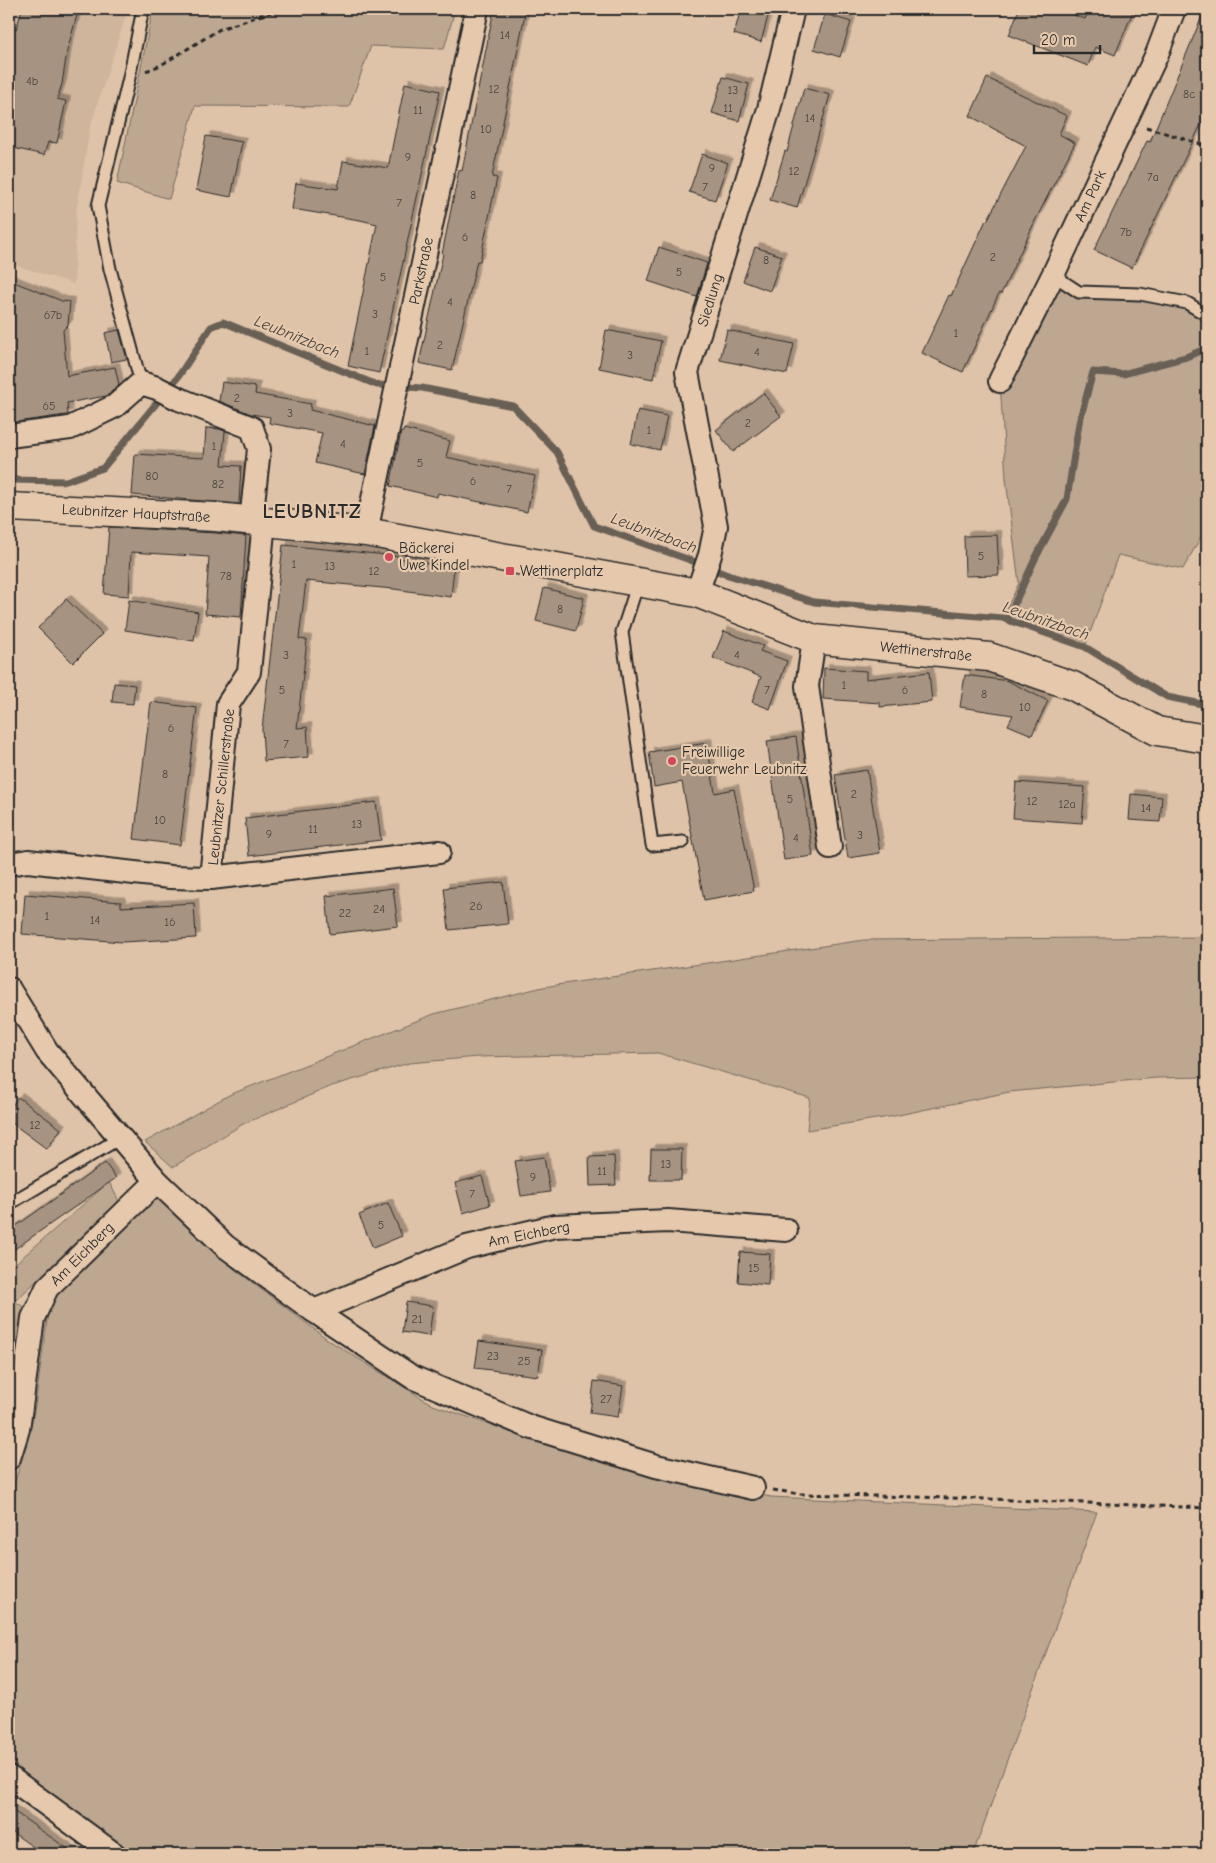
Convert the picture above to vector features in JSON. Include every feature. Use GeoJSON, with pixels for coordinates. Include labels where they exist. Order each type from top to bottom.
{"type":"FeatureCollection","features":[{"type":"Feature","properties":{"kind":"street","name":"Parkstraße"},"geometry":{"type":"LineString","coordinates":[[366,532],[477,9]]}},
{"type":"Feature","properties":{"kind":"street","name":"Siedlung"},"geometry":{"type":"LineString","coordinates":[[698,587],[710,555],[716,526],[687,372],[769,109],[793,9]]}},
{"type":"Feature","properties":{"kind":"street","name":"Am Park"},"geometry":{"type":"LineString","coordinates":[[1000,381],[1053,275],[1157,54],[1174,9]]}},
{"type":"Feature","properties":{"kind":"street"},"geometry":{"type":"LineString","coordinates":[[9,436],[70,428],[115,406],[149,385],[252,428],[259,448],[258,522],[366,532],[638,583]]}},
{"type":"Feature","properties":{"kind":"street","name":"Leubnitzer Hauptstraße"},"geometry":{"type":"LineString","coordinates":[[9,507],[216,517],[258,522]]}},
{"type":"Feature","properties":{"kind":"street","name":"Leubnitzer Schillerstraße"},"geometry":{"type":"LineString","coordinates":[[211,878],[228,704],[249,672],[258,522]]}},
{"type":"Feature","properties":{"kind":"street","name":"Wettinerstraße"},"geometry":{"type":"LineString","coordinates":[[638,583],[698,587],[814,638],[989,657],[1073,686],[1156,731],[1207,739]]}},
{"type":"Feature","properties":{"kind":"street"},"geometry":{"type":"LineString","coordinates":[[814,638],[808,686],[830,847]]}},
{"type":"Feature","properties":{"kind":"street","name":"Leubnitzer Schillerstraße"},"geometry":{"type":"LineString","coordinates":[[9,864],[28,861],[170,877],[211,878],[439,852]]}},
{"type":"Feature","properties":{"kind":"street"},"geometry":{"type":"LineString","coordinates":[[9,989],[47,1052],[157,1181],[225,1246],[314,1311],[412,1377],[530,1427],[656,1466],[753,1488]]}},
{"type":"Feature","properties":{"kind":"street","name":"Am Eichberg"},"geometry":{"type":"LineString","coordinates":[[9,1458],[18,1429],[33,1318],[47,1288],[157,1181]]}},
{"type":"Feature","properties":{"kind":"street","name":"Am Eichberg"},"geometry":{"type":"LineString","coordinates":[[314,1311],[467,1247],[555,1226],[668,1221],[786,1230]]}},
{"type":"Feature","properties":{"kind":"street"},"geometry":{"type":"LineString","coordinates":[[9,1777],[114,1854]]}},
{"type":"Feature","properties":{"kind":"lane"},"geometry":{"type":"LineString","coordinates":[[143,9],[129,78],[98,206],[110,269],[149,385]]}},
{"type":"Feature","properties":{"kind":"lane"},"geometry":{"type":"LineString","coordinates":[[1053,275],[1079,292],[1140,294],[1187,303],[1207,315]]}},
{"type":"Feature","properties":{"kind":"lane"},"geometry":{"type":"LineString","coordinates":[[638,583],[622,632],[652,845],[683,842]]}},
{"type":"Feature","properties":{"kind":"lane"},"geometry":{"type":"LineString","coordinates":[[9,1204],[120,1138]]}},
{"type":"Feature","properties":{"kind":"path"},"geometry":{"type":"LineString","coordinates":[[129,78],[161,65],[220,29],[280,9]]}},
{"type":"Feature","properties":{"kind":"path"},"geometry":{"type":"LineString","coordinates":[[1125,121],[1207,146]]}},
{"type":"Feature","properties":{"kind":"path"},"geometry":{"type":"LineString","coordinates":[[753,1488],[800,1494],[989,1499],[1207,1508]]}},
{"type":"Feature","properties":{"kind":"shaded area"},"geometry":{"type":"Polygon","coordinates":[[[9,9],[128,9],[90,127],[76,213],[74,284],[9,263],[9,9]]]}},
{"type":"Feature","properties":{"kind":"shaded area"},"geometry":{"type":"Polygon","coordinates":[[[153,9],[436,9],[454,13],[444,49],[371,46],[349,107],[195,106],[169,199],[117,183],[153,9]]]}},
{"type":"Feature","properties":{"kind":"shaded area"},"geometry":{"type":"Polygon","coordinates":[[[1053,275],[1079,292],[1140,294],[1207,315],[1207,526],[1183,569],[1118,555],[1085,647],[1002,618],[1019,583],[1006,479],[1000,381],[1053,275]]]}},
{"type":"Feature","properties":{"kind":"shaded area"},"geometry":{"type":"Polygon","coordinates":[[[1207,937],[1207,1077],[1156,1078],[1009,1092],[889,1117],[807,1130],[810,1098],[658,1053],[479,1057],[409,1063],[332,1086],[243,1124],[173,1167],[145,1142],[229,1095],[434,1014],[543,987],[864,940],[1207,937]]]}},
{"type":"Feature","properties":{"kind":"shaded area"},"geometry":{"type":"Polygon","coordinates":[[[109,1182],[120,1203],[15,1301],[25,1308],[13,1366],[9,1412],[9,1269],[109,1182]]]}},
{"type":"Feature","properties":{"kind":"shaded area"},"geometry":{"type":"Polygon","coordinates":[[[157,1194],[233,1268],[330,1341],[433,1405],[547,1444],[715,1486],[771,1497],[1097,1512],[973,1854],[132,1854],[9,1766],[9,1500],[28,1440],[35,1406],[48,1312],[57,1290],[157,1194]]]}},
{"type":"Feature","properties":{"kind":"building"},"geometry":{"type":"Polygon","coordinates":[[[22,9],[71,9],[70,13],[77,15],[57,99],[66,101],[57,143],[48,142],[44,155],[9,147],[9,26],[16,30],[22,9]]]}},
{"type":"Feature","properties":{"kind":"building"},"geometry":{"type":"Polygon","coordinates":[[[494,9],[526,9],[492,177],[497,178],[480,261],[477,261],[452,370],[419,363],[459,170],[462,171],[494,9]]]}},
{"type":"Feature","properties":{"kind":"building"},"geometry":{"type":"Polygon","coordinates":[[[741,9],[770,9],[761,42],[734,34],[741,9]]]}},
{"type":"Feature","properties":{"kind":"building"},"geometry":{"type":"Polygon","coordinates":[[[1019,9],[1057,9],[1085,19],[1089,9],[1134,9],[1115,55],[1095,47],[1088,66],[1009,35],[1019,9]]]}},
{"type":"Feature","properties":{"kind":"building"},"geometry":{"type":"Polygon","coordinates":[[[1205,9],[1207,9],[1207,112],[1132,268],[1094,250],[1147,141],[1150,142],[1205,9]]]}},
{"type":"Feature","properties":{"kind":"building"},"geometry":{"type":"Polygon","coordinates":[[[825,14],[851,22],[840,57],[814,49],[825,14]]]}},
{"type":"Feature","properties":{"kind":"building"},"geometry":{"type":"Polygon","coordinates":[[[723,77],[749,84],[739,121],[712,113],[723,77]]]}},
{"type":"Feature","properties":{"kind":"building"},"geometry":{"type":"Polygon","coordinates":[[[987,78],[1067,116],[1059,134],[1075,143],[1035,221],[1001,294],[999,293],[963,372],[922,353],[986,220],[1026,146],[970,116],[987,78]]]}},
{"type":"Feature","properties":{"kind":"building"},"geometry":{"type":"Polygon","coordinates":[[[405,83],[440,91],[379,373],[348,366],[377,224],[292,209],[296,183],[338,189],[343,161],[388,168],[405,83]]]}},
{"type":"Feature","properties":{"kind":"building"},"geometry":{"type":"Polygon","coordinates":[[[804,88],[830,95],[797,208],[770,200],[785,151],[787,152],[804,88]]]}},
{"type":"Feature","properties":{"kind":"building"},"geometry":{"type":"Polygon","coordinates":[[[206,136],[242,142],[231,197],[196,190],[206,136]]]}},
{"type":"Feature","properties":{"kind":"building"},"geometry":{"type":"Polygon","coordinates":[[[702,154],[728,163],[715,200],[689,192],[702,154]]]}},
{"type":"Feature","properties":{"kind":"building"},"geometry":{"type":"Polygon","coordinates":[[[659,247],[707,263],[697,297],[648,281],[659,247]]]}},
{"type":"Feature","properties":{"kind":"building"},"geometry":{"type":"Polygon","coordinates":[[[755,247],[782,256],[770,291],[743,281],[755,247]]]}},
{"type":"Feature","properties":{"kind":"building"},"geometry":{"type":"Polygon","coordinates":[[[9,280],[62,301],[70,302],[68,325],[63,330],[67,376],[115,367],[119,385],[106,396],[67,403],[68,415],[9,423],[9,280]]]}},
{"type":"Feature","properties":{"kind":"building"},"geometry":{"type":"Polygon","coordinates":[[[119,330],[127,359],[111,362],[105,333],[119,330]]]}},
{"type":"Feature","properties":{"kind":"building"},"geometry":{"type":"Polygon","coordinates":[[[606,330],[661,341],[653,379],[599,368],[606,330]]]}},
{"type":"Feature","properties":{"kind":"building"},"geometry":{"type":"Polygon","coordinates":[[[727,330],[794,344],[787,374],[720,360],[727,330]]]}},
{"type":"Feature","properties":{"kind":"building"},"geometry":{"type":"Polygon","coordinates":[[[222,382],[256,387],[255,394],[311,404],[310,410],[375,426],[365,474],[315,463],[322,433],[269,423],[270,417],[251,414],[219,401],[222,382]]]}},
{"type":"Feature","properties":{"kind":"building"},"geometry":{"type":"Polygon","coordinates":[[[763,393],[781,416],[733,452],[716,430],[763,393]]]}},
{"type":"Feature","properties":{"kind":"building"},"geometry":{"type":"Polygon","coordinates":[[[638,410],[667,416],[660,450],[631,444],[638,410]]]}},
{"type":"Feature","properties":{"kind":"building"},"geometry":{"type":"Polygon","coordinates":[[[206,428],[225,431],[222,465],[241,466],[239,504],[132,495],[135,454],[204,458],[206,428]]]}},
{"type":"Feature","properties":{"kind":"building"},"geometry":{"type":"Polygon","coordinates":[[[404,429],[450,441],[446,457],[535,476],[527,512],[438,493],[437,497],[390,486],[401,432],[404,429]]]}},
{"type":"Feature","properties":{"kind":"building"},"geometry":{"type":"Polygon","coordinates":[[[109,527],[246,536],[241,617],[205,614],[209,557],[131,552],[129,596],[104,594],[109,527]]]}},
{"type":"Feature","properties":{"kind":"building"},"geometry":{"type":"Polygon","coordinates":[[[997,535],[999,575],[965,576],[964,536],[997,535]]]}},
{"type":"Feature","properties":{"kind":"building"},"geometry":{"type":"Polygon","coordinates":[[[283,545],[398,556],[398,558],[454,568],[451,597],[394,589],[306,581],[299,639],[307,640],[297,728],[307,727],[309,757],[264,761],[262,729],[283,545]]]}},
{"type":"Feature","properties":{"kind":"building"},"geometry":{"type":"Polygon","coordinates":[[[544,588],[584,598],[576,631],[536,621],[544,588]]]}},
{"type":"Feature","properties":{"kind":"building"},"geometry":{"type":"Polygon","coordinates":[[[66,599],[102,634],[73,663],[38,628],[66,599]]]}},
{"type":"Feature","properties":{"kind":"building"},"geometry":{"type":"Polygon","coordinates":[[[129,600],[198,612],[194,641],[125,630],[129,600]]]}},
{"type":"Feature","properties":{"kind":"building"},"geometry":{"type":"Polygon","coordinates":[[[724,631],[763,646],[760,651],[787,661],[770,709],[752,702],[761,677],[713,658],[724,631]]]}},
{"type":"Feature","properties":{"kind":"building"},"geometry":{"type":"Polygon","coordinates":[[[824,668],[866,671],[866,679],[929,672],[932,702],[880,707],[880,703],[823,699],[824,668]]]}},
{"type":"Feature","properties":{"kind":"building"},"geometry":{"type":"Polygon","coordinates":[[[965,675],[1008,681],[1048,701],[1032,735],[1008,725],[1013,715],[960,707],[965,675]]]}},
{"type":"Feature","properties":{"kind":"building"},"geometry":{"type":"Polygon","coordinates":[[[114,683],[135,685],[133,704],[112,702],[114,683]]]}},
{"type":"Feature","properties":{"kind":"building"},"geometry":{"type":"Polygon","coordinates":[[[151,702],[197,708],[180,845],[134,839],[151,702]]]}},
{"type":"Feature","properties":{"kind":"building"},"geometry":{"type":"Polygon","coordinates":[[[796,737],[813,856],[784,860],[767,741],[796,737]]]}},
{"type":"Feature","properties":{"kind":"building"},"geometry":{"type":"Polygon","coordinates":[[[707,743],[715,793],[734,789],[754,891],[704,900],[682,782],[654,787],[649,752],[707,743]]]}},
{"type":"Feature","properties":{"kind":"building"},"geometry":{"type":"Polygon","coordinates":[[[867,770],[880,853],[848,858],[835,775],[867,770]]]}},
{"type":"Feature","properties":{"kind":"building"},"geometry":{"type":"Polygon","coordinates":[[[1016,782],[1085,787],[1082,823],[1013,818],[1016,782]]]}},
{"type":"Feature","properties":{"kind":"building"},"geometry":{"type":"Polygon","coordinates":[[[1131,794],[1162,797],[1160,822],[1129,820],[1131,794]]]}},
{"type":"Feature","properties":{"kind":"building"},"geometry":{"type":"Polygon","coordinates":[[[376,802],[381,840],[249,856],[245,818],[376,802]]]}},
{"type":"Feature","properties":{"kind":"building"},"geometry":{"type":"Polygon","coordinates":[[[503,882],[508,924],[449,930],[444,888],[503,882]]]}},
{"type":"Feature","properties":{"kind":"building"},"geometry":{"type":"Polygon","coordinates":[[[393,888],[398,926],[330,934],[326,896],[393,888]]]}},
{"type":"Feature","properties":{"kind":"building"},"geometry":{"type":"Polygon","coordinates":[[[25,894],[121,902],[121,907],[194,903],[196,938],[122,942],[22,934],[25,894]]]}},
{"type":"Feature","properties":{"kind":"building"},"geometry":{"type":"Polygon","coordinates":[[[18,1097],[61,1129],[47,1149],[9,1121],[9,1110],[18,1097]]]}},
{"type":"Feature","properties":{"kind":"building"},"geometry":{"type":"Polygon","coordinates":[[[651,1149],[682,1149],[681,1180],[650,1180],[651,1149]]]}},
{"type":"Feature","properties":{"kind":"building"},"geometry":{"type":"Polygon","coordinates":[[[614,1156],[616,1185],[590,1186],[589,1157],[614,1156]]]}},
{"type":"Feature","properties":{"kind":"building"},"geometry":{"type":"Polygon","coordinates":[[[544,1157],[550,1192],[521,1196],[515,1161],[544,1157]]]}},
{"type":"Feature","properties":{"kind":"building"},"geometry":{"type":"Polygon","coordinates":[[[105,1163],[116,1178],[9,1253],[9,1231],[105,1163]]]}},
{"type":"Feature","properties":{"kind":"building"},"geometry":{"type":"Polygon","coordinates":[[[482,1176],[490,1205],[463,1213],[455,1183],[482,1176]]]}},
{"type":"Feature","properties":{"kind":"building"},"geometry":{"type":"Polygon","coordinates":[[[388,1203],[402,1236],[373,1248],[359,1215],[388,1203]]]}},
{"type":"Feature","properties":{"kind":"building"},"geometry":{"type":"Polygon","coordinates":[[[740,1252],[770,1254],[768,1285],[738,1282],[740,1252]]]}},
{"type":"Feature","properties":{"kind":"building"},"geometry":{"type":"Polygon","coordinates":[[[406,1302],[433,1306],[429,1336],[402,1332],[406,1302]]]}},
{"type":"Feature","properties":{"kind":"building"},"geometry":{"type":"Polygon","coordinates":[[[479,1341],[542,1350],[538,1376],[475,1368],[479,1341]]]}},
{"type":"Feature","properties":{"kind":"building"},"geometry":{"type":"Polygon","coordinates":[[[594,1381],[623,1386],[618,1417],[590,1413],[594,1381]]]}},
{"type":"Feature","properties":{"kind":"building"},"geometry":{"type":"Polygon","coordinates":[[[9,1808],[75,1854],[43,1854],[9,1830],[9,1808]]]}},
{"type":"Feature","properties":{"kind":"waterway","name":"Leubnitzbach"},"geometry":{"type":"LineString","coordinates":[[9,480],[66,481],[103,468],[178,377],[211,327],[223,322],[377,385],[422,388],[513,406],[557,452],[594,526],[725,574],[814,602],[1002,618],[1085,647],[1167,697],[1207,705]]}},
{"type":"Feature","properties":{"kind":"waterway"},"geometry":{"type":"LineString","coordinates":[[1007,620],[1035,559],[1067,499],[1079,423],[1093,372],[1123,374],[1186,357],[1207,348]]}},
{"type":"Feature","properties":{"kind":"place","name":"Bäckerei Uwe Kindel"},"geometry":{"type":"Point","coordinates":[389,557]}},
{"type":"Feature","properties":{"kind":"place","name":"Wettinerplatz"},"geometry":{"type":"Point","coordinates":[510,571]}},
{"type":"Feature","properties":{"kind":"place","name":"Freiwillige Feuerwehr Leubnitz"},"geometry":{"type":"Point","coordinates":[672,761]}},
{"type":"Feature","properties":{"kind":"district","name":"LEUBNITZ"},"geometry":{"type":"Point","coordinates":[312,511]}}]}
